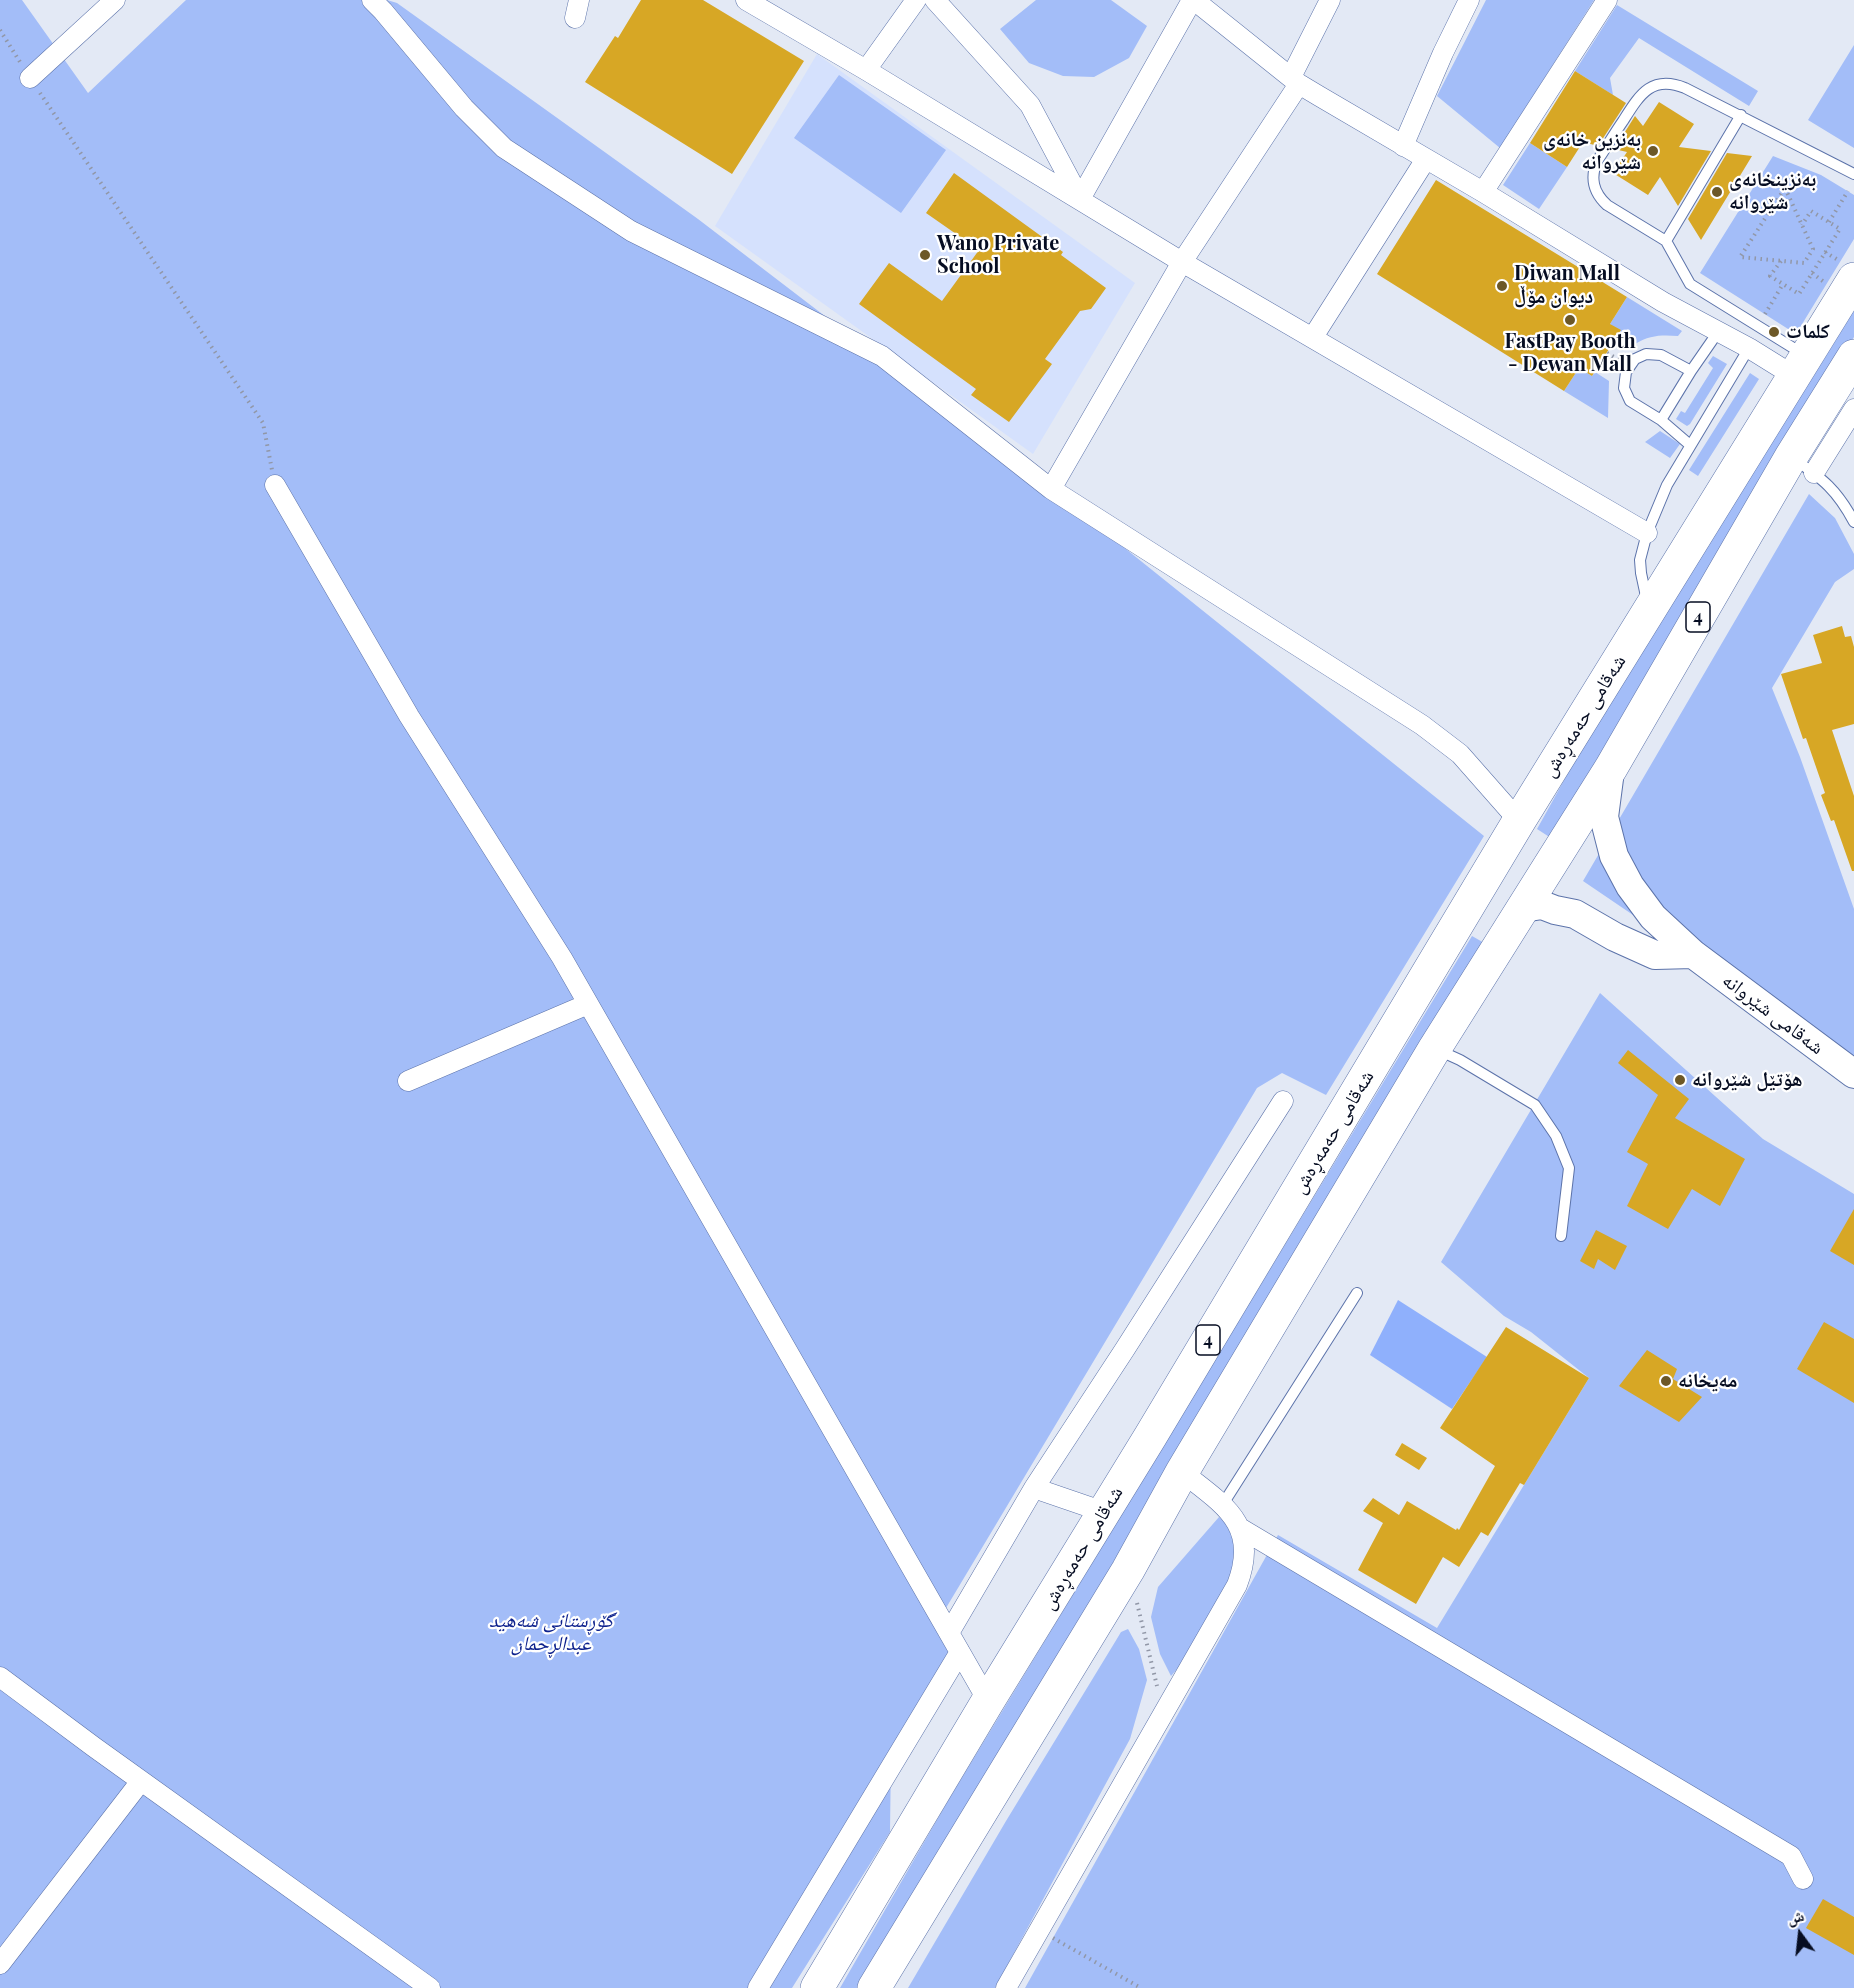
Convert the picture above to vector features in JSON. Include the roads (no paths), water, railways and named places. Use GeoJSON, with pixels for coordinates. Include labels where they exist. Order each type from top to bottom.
{"type":"FeatureCollection","features":[{"type":"Feature","properties":{"kind":"highway","name":"شەقامی حەمەڕەش"},"geometry":{"type":"LineString","coordinates":[[817,1988],[1519,821],[1854,279]]}},
{"type":"Feature","properties":{"kind":"highway","name":"4"},"geometry":{"type":"LineString","coordinates":[[874,1988],[1128,1570],[1182,1472],[1435,1048],[1803,465],[1854,356]]}},
{"type":"Feature","properties":{"kind":"street"},"geometry":{"type":"LineString","coordinates":[[30,78],[115,0]]}},
{"type":"Feature","properties":{"kind":"street"},"geometry":{"type":"LineString","coordinates":[[372,0],[464,108],[504,148],[631,231],[882,357],[1051,489],[1422,725],[1460,754],[1519,821]]}},
{"type":"Feature","properties":{"kind":"street"},"geometry":{"type":"LineString","coordinates":[[746,0],[866,70],[1182,262],[1647,533]]}},
{"type":"Feature","properties":{"kind":"street"},"geometry":{"type":"LineString","coordinates":[[866,70],[916,0]]}},
{"type":"Feature","properties":{"kind":"street"},"geometry":{"type":"LineString","coordinates":[[935,0],[1030,105],[1080,199]]}},
{"type":"Feature","properties":{"kind":"street"},"geometry":{"type":"LineString","coordinates":[[1080,199],[1193,0],[1295,80],[1403,146],[1663,302],[1749,348],[1800,366]]}},
{"type":"Feature","properties":{"kind":"street"},"geometry":{"type":"LineString","coordinates":[[1051,489],[1182,262],[1295,80],[1330,0]]}},
{"type":"Feature","properties":{"kind":"street"},"geometry":{"type":"LineString","coordinates":[[1403,146],[1443,53],[1469,0]]}},
{"type":"Feature","properties":{"kind":"street"},"geometry":{"type":"LineString","coordinates":[[1483,192],[1607,0]]}},
{"type":"Feature","properties":{"kind":"street"},"geometry":{"type":"LineString","coordinates":[[1313,337],[1426,159]]}},
{"type":"Feature","properties":{"kind":"street"},"geometry":{"type":"LineString","coordinates":[[1803,465],[1854,409]]}},
{"type":"Feature","properties":{"kind":"street"},"geometry":{"type":"LineString","coordinates":[[275,485],[409,716],[562,958],[988,1701]]}},
{"type":"Feature","properties":{"kind":"street","name":"شەقامی شێروانە"},"geometry":{"type":"LineString","coordinates":[[1611,768],[1604,818],[1614,856],[1630,886],[1653,917],[1693,954],[1854,1074]]}},
{"type":"Feature","properties":{"kind":"street"},"geometry":{"type":"LineString","coordinates":[[1522,908],[1542,905],[1575,914],[1615,937],[1655,955],[1693,954]]}},
{"type":"Feature","properties":{"kind":"street"},"geometry":{"type":"LineString","coordinates":[[408,1081],[588,1004]]}},
{"type":"Feature","properties":{"kind":"street"},"geometry":{"type":"LineString","coordinates":[[949,1633],[1034,1488],[1283,1101]]}},
{"type":"Feature","properties":{"kind":"street"},"geometry":{"type":"LineString","coordinates":[[1006,1988],[1238,1585],[1245,1557],[1240,1528],[1233,1515],[1223,1504],[1182,1472]]}},
{"type":"Feature","properties":{"kind":"street"},"geometry":{"type":"LineString","coordinates":[[1034,1488],[1104,1512]]}},
{"type":"Feature","properties":{"kind":"street"},"geometry":{"type":"LineString","coordinates":[[1240,1528],[1791,1856],[1803,1879]]}},
{"type":"Feature","properties":{"kind":"street"},"geometry":{"type":"LineString","coordinates":[[758,1988],[960,1652]]}},
{"type":"Feature","properties":{"kind":"street"},"geometry":{"type":"LineString","coordinates":[[0,1677],[429,1988]]}},
{"type":"Feature","properties":{"kind":"street"},"geometry":{"type":"LineString","coordinates":[[0,1964],[141,1781]]}},
{"type":"Feature","properties":{"kind":"lane"},"geometry":{"type":"LineString","coordinates":[[1800,366],[1690,284],[1666,241],[1601,199],[1593,185],[1597,161],[1644,91],[1660,84],[1678,84],[1854,174]]}},
{"type":"Feature","properties":{"kind":"lane"},"geometry":{"type":"LineString","coordinates":[[1666,241],[1741,115]]}},
{"type":"Feature","properties":{"kind":"lane"},"geometry":{"type":"LineString","coordinates":[[1661,420],[1718,332]]}},
{"type":"Feature","properties":{"kind":"lane"},"geometry":{"type":"LineString","coordinates":[[1650,611],[1640,567],[1642,546],[1667,485],[1749,348]]}},
{"type":"Feature","properties":{"kind":"lane"},"geometry":{"type":"LineString","coordinates":[[1690,445],[1661,420],[1630,401],[1624,388],[1626,372],[1635,359],[1646,354],[1661,355],[1691,371]]}},
{"type":"Feature","properties":{"kind":"lane"},"geometry":{"type":"LineString","coordinates":[[1803,465],[1836,493],[1854,522]]}},
{"type":"Feature","properties":{"kind":"lane"},"geometry":{"type":"LineString","coordinates":[[1435,1048],[1460,1060],[1535,1105],[1556,1136],[1569,1168],[1561,1236]]}},
{"type":"Feature","properties":{"kind":"lane"},"geometry":{"type":"LineString","coordinates":[[1223,1504],[1358,1293]]}},
{"type":"Feature","properties":{"kind":"place","name":"بەنزین خانەی شێروانە"},"geometry":{"type":"Point","coordinates":[1653,151]}},
{"type":"Feature","properties":{"kind":"place","name":"بەنزینخانەی شێروانە"},"geometry":{"type":"Point","coordinates":[1717,192]}},
{"type":"Feature","properties":{"kind":"place","name":"Wano Private School"},"geometry":{"type":"Point","coordinates":[925,255]}},
{"type":"Feature","properties":{"kind":"place","name":"Diwan Mall دیوان مۆڵ"},"geometry":{"type":"Point","coordinates":[1502,286]}},
{"type":"Feature","properties":{"kind":"place","name":"FastPay Booth - Dewan Mall"},"geometry":{"type":"Point","coordinates":[1570,320]}},
{"type":"Feature","properties":{"kind":"place","name":"كلمات"},"geometry":{"type":"Point","coordinates":[1774,332]}},
{"type":"Feature","properties":{"kind":"place","name":"هۆتێل شێروانە"},"geometry":{"type":"Point","coordinates":[1680,1080]}},
{"type":"Feature","properties":{"kind":"place","name":"مەیخانە"},"geometry":{"type":"Point","coordinates":[1666,1381]}},
{"type":"Feature","properties":{"kind":"park label","name":"گۆڕستانی شەهید عبدالڕحمان"},"geometry":{"type":"Point","coordinates":[551,1632]}}]}
